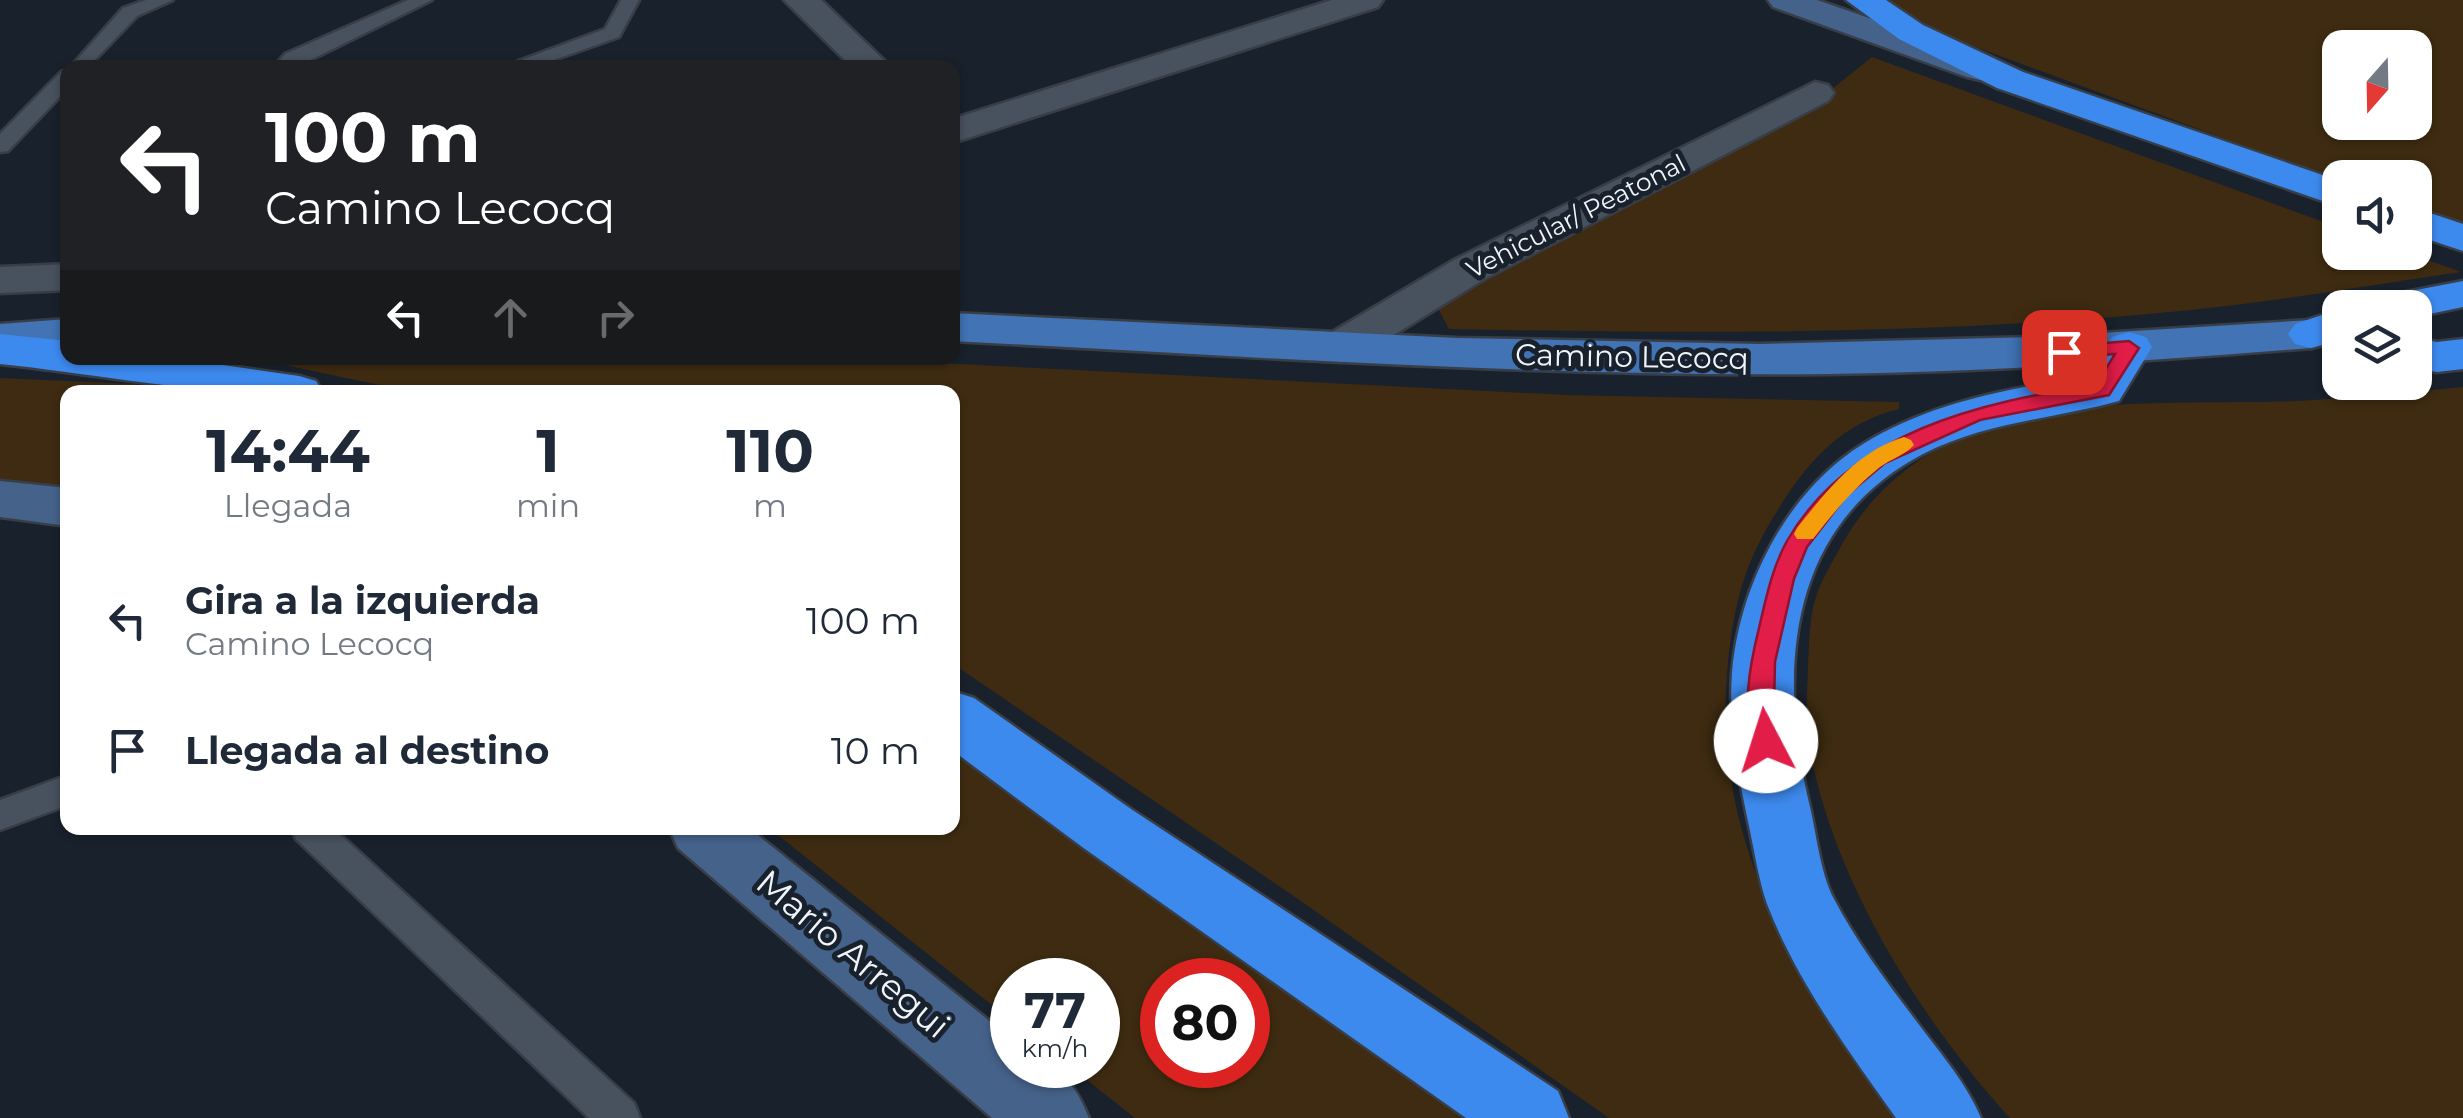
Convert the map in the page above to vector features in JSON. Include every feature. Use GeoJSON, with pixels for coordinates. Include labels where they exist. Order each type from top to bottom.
{"type":"FeatureCollection","features":[{"type":"Feature","properties":{"kind":"highway"},"geometry":{"type":"LineString","coordinates":[[1863,0],[1911,32],[2010,80],[2322,189]]}},
{"type":"Feature","properties":{"kind":"highway"},"geometry":{"type":"LineString","coordinates":[[2432,227],[2463,238]]}},
{"type":"Feature","properties":{"kind":"highway"},"geometry":{"type":"LineString","coordinates":[[2432,300],[2463,294]]}},
{"type":"Feature","properties":{"kind":"highway"},"geometry":{"type":"LineString","coordinates":[[1943,1118],[1875,1029],[1801,904],[1777,806],[1762,708],[1763,662],[1772,616],[1797,544],[1840,490],[1878,458],[1973,415],[2024,402],[2102,390],[2129,348]]}},
{"type":"Feature","properties":{"kind":"highway"},"geometry":{"type":"LineString","coordinates":[[0,349],[60,355]]}},
{"type":"Feature","properties":{"kind":"highway"},"geometry":{"type":"LineString","coordinates":[[2432,356],[2463,354]]}},
{"type":"Feature","properties":{"kind":"highway"},"geometry":{"type":"LineString","coordinates":[[124,365],[254,385]]}},
{"type":"Feature","properties":{"kind":"highway"},"geometry":{"type":"LineString","coordinates":[[960,722],[1108,829],[1531,1118]]}},
{"type":"Feature","properties":{"kind":"main road","name":"Camino Lecocq"},"geometry":{"type":"LineString","coordinates":[[960,327],[1341,348],[1762,360],[2031,354],[2322,333]]}},
{"type":"Feature","properties":{"kind":"main road"},"geometry":{"type":"LineString","coordinates":[[0,338],[60,334]]}},
{"type":"Feature","properties":{"kind":"street"},"geometry":{"type":"LineString","coordinates":[[801,0],[865,60]]}},
{"type":"Feature","properties":{"kind":"street"},"geometry":{"type":"LineString","coordinates":[[960,129],[1366,0]]}},
{"type":"Feature","properties":{"kind":"street"},"geometry":{"type":"LineString","coordinates":[[1785,0],[2010,80]]}},
{"type":"Feature","properties":{"kind":"street","name":"Vehicular/ Peatonal"},"geometry":{"type":"LineString","coordinates":[[1341,348],[1470,269],[1816,94]]}},
{"type":"Feature","properties":{"kind":"street"},"geometry":{"type":"LineString","coordinates":[[0,280],[60,277]]}},
{"type":"Feature","properties":{"kind":"street"},"geometry":{"type":"LineString","coordinates":[[0,499],[60,505]]}},
{"type":"Feature","properties":{"kind":"street","name":"Mario Arregui"},"geometry":{"type":"LineString","coordinates":[[709,835],[1051,1118]]}},
{"type":"Feature","properties":{"kind":"lane"},"geometry":{"type":"LineString","coordinates":[[84,60],[130,12],[164,0]]}},
{"type":"Feature","properties":{"kind":"lane"},"geometry":{"type":"LineString","coordinates":[[290,60],[423,0]]}},
{"type":"Feature","properties":{"kind":"lane"},"geometry":{"type":"LineString","coordinates":[[533,60],[612,32],[630,0]]}},
{"type":"Feature","properties":{"kind":"lane"},"geometry":{"type":"LineString","coordinates":[[0,146],[60,84]]}},
{"type":"Feature","properties":{"kind":"lane"},"geometry":{"type":"LineString","coordinates":[[0,815],[60,793]]}},
{"type":"Feature","properties":{"kind":"lane"},"geometry":{"type":"LineString","coordinates":[[316,835],[619,1118]]}},
{"type":"Feature","properties":{"kind":"shaded area"},"geometry":{"type":"Polygon","coordinates":[[[1879,0],[2463,0],[2463,226],[2432,215],[2432,160],[2322,160],[2322,174],[1921,27],[1879,0]]]}},
{"type":"Feature","properties":{"kind":"shaded area"},"geometry":{"type":"Polygon","coordinates":[[[1872,57],[2322,221],[2322,270],[2432,270],[2432,262],[2461,272],[2225,306],[2006,324],[1727,332],[1449,329],[1433,299],[1822,97],[1872,57]]]}},
{"type":"Feature","properties":{"kind":"shaded area"},"geometry":{"type":"Polygon","coordinates":[[[960,364],[1566,395],[1899,402],[1899,409],[1860,424],[1827,447],[1800,478],[1765,531],[1749,566],[1734,621],[1726,728],[1733,790],[1747,849],[1769,905],[1826,1012],[1897,1118],[1609,1118],[1295,897],[960,669],[960,385],[379,385],[285,365],[960,364]]]}},
{"type":"Feature","properties":{"kind":"shaded area"},"geometry":{"type":"Polygon","coordinates":[[[0,378],[140,385],[60,385],[60,487],[0,479],[0,378]]]}},
{"type":"Feature","properties":{"kind":"shaded area"},"geometry":{"type":"Polygon","coordinates":[[[2463,387],[2463,1118],[2010,1118],[1945,1038],[1886,947],[1860,899],[1822,800],[1807,730],[1810,625],[1820,586],[1841,546],[1883,490],[1919,460],[1960,438],[2021,418],[2099,406],[2432,400],[2432,390],[2463,387]]]}},
{"type":"Feature","properties":{"kind":"shaded area"},"geometry":{"type":"Polygon","coordinates":[[[960,757],[1239,958],[1140,958],[1140,1088],[1270,1088],[1270,980],[1462,1118],[1135,1118],[1097,1088],[1120,1088],[1120,958],[990,958],[990,1004],[778,835],[960,835],[960,757]]]}},
{"type":"Feature","properties":{"kind":"slow traffic"},"geometry":{"type":"LineString","coordinates":[[1805,534],[1840,490],[1878,458],[1904,445]]}},
{"type":"Feature","properties":{"kind":"route"},"geometry":{"type":"LineString","coordinates":[[1766,741],[1763,662],[1782,579],[1797,544],[1840,490],[1878,458],[1973,415],[2024,402],[2102,390],[2129,348],[2064,352]]}}]}
